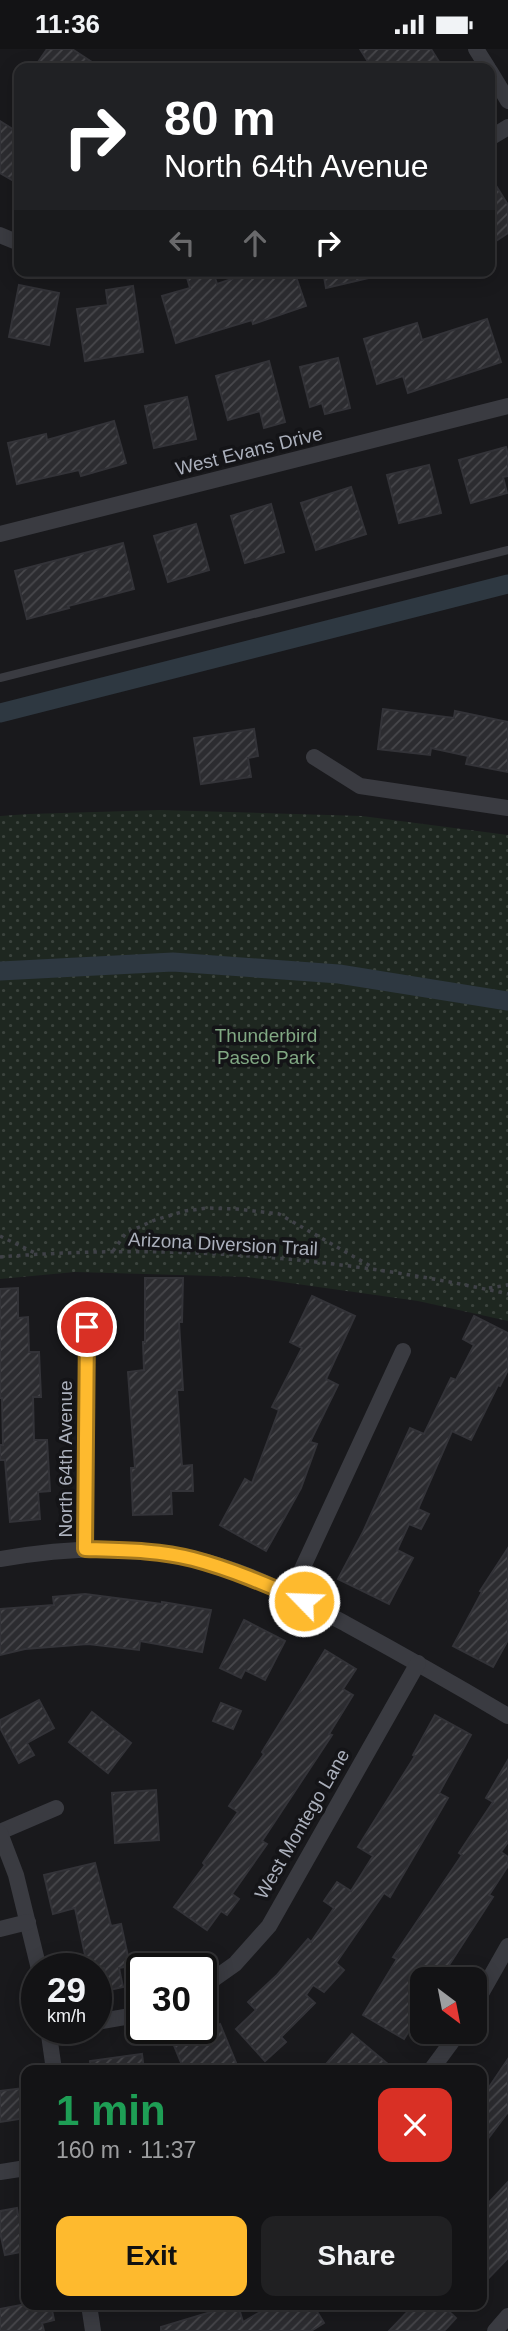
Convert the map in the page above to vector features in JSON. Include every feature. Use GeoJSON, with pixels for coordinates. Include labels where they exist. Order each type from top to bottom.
{"type":"FeatureCollection","features":[{"type":"Feature","properties":{"kind":"street"},"geometry":{"type":"LineString","coordinates":[[495,80],[508,101]]}},
{"type":"Feature","properties":{"kind":"street","name":"West Evans Drive"},"geometry":{"type":"LineString","coordinates":[[0,534],[508,406]]}},
{"type":"Feature","properties":{"kind":"street"},"geometry":{"type":"LineString","coordinates":[[314,757],[360,786],[508,808]]}},
{"type":"Feature","properties":{"kind":"street","name":"North 64th Avenue"},"geometry":{"type":"LineString","coordinates":[[85,1549],[87,1327]]}},
{"type":"Feature","properties":{"kind":"street"},"geometry":{"type":"LineString","coordinates":[[290,1595],[403,1352]]}},
{"type":"Feature","properties":{"kind":"street"},"geometry":{"type":"LineString","coordinates":[[0,1559],[85,1549],[191,1558],[236,1572],[290,1595],[418,1663],[508,1716]]}},
{"type":"Feature","properties":{"kind":"street","name":"West Montego Lane"},"geometry":{"type":"LineString","coordinates":[[217,1977],[235,1964],[269,1926],[418,1663]]}},
{"type":"Feature","properties":{"kind":"street"},"geometry":{"type":"LineString","coordinates":[[35,1953],[16,1875],[0,1832],[56,1808]]}},
{"type":"Feature","properties":{"kind":"street"},"geometry":{"type":"LineString","coordinates":[[0,1929],[28,1922]]}},
{"type":"Feature","properties":{"kind":"street"},"geometry":{"type":"LineString","coordinates":[[487,1983],[508,1946]]}},
{"type":"Feature","properties":{"kind":"street"},"geometry":{"type":"LineString","coordinates":[[53,2044],[54,2065]]}},
{"type":"Feature","properties":{"kind":"street"},"geometry":{"type":"LineString","coordinates":[[435,2065],[450,2044]]}},
{"type":"Feature","properties":{"kind":"street"},"geometry":{"type":"LineString","coordinates":[[0,2172],[21,2169]]}},
{"type":"Feature","properties":{"kind":"street"},"geometry":{"type":"LineString","coordinates":[[90,2310],[93,2331]]}},
{"type":"Feature","properties":{"kind":"street"},"geometry":{"type":"LineString","coordinates":[[495,2331],[508,2316]]}},
{"type":"Feature","properties":{"kind":"lane"},"geometry":{"type":"LineString","coordinates":[[0,678],[508,550]]}},
{"type":"Feature","properties":{"kind":"path","name":"Arizona Diversion Trail"},"geometry":{"type":"LineString","coordinates":[[112,1252],[126,1233],[155,1220],[196,1210],[237,1209],[279,1214],[374,1268]]}},
{"type":"Feature","properties":{"kind":"path","name":"Arizona Diversion Trail"},"geometry":{"type":"LineString","coordinates":[[0,1236],[37,1254]]}},
{"type":"Feature","properties":{"kind":"path","name":"Arizona Diversion Trail"},"geometry":{"type":"LineString","coordinates":[[0,1257],[112,1252],[255,1255],[374,1268],[508,1294]]}},
{"type":"Feature","properties":{"kind":"path","name":"Arizona Diversion Trail"},"geometry":{"type":"LineString","coordinates":[[484,1289],[508,1285]]}},
{"type":"Feature","properties":{"kind":"green space","name":"Thunderbird Paseo Park"},"geometry":{"type":"Polygon","coordinates":[[[160,810],[362,816],[508,835],[508,1321],[418,1301],[247,1277],[75,1272],[0,1279],[0,816],[160,810]]]}},
{"type":"Feature","properties":{"kind":"building"},"geometry":{"type":"Polygon","coordinates":[[[47,49],[72,49],[93,63],[37,63],[47,49]]]}},
{"type":"Feature","properties":{"kind":"building"},"geometry":{"type":"Polygon","coordinates":[[[360,49],[431,49],[440,63],[369,63],[360,49]]]}},
{"type":"Feature","properties":{"kind":"building"},"geometry":{"type":"Polygon","coordinates":[[[0,121],[14,130],[14,181],[0,173],[0,121]]]}},
{"type":"Feature","properties":{"kind":"building"},"geometry":{"type":"Polygon","coordinates":[[[495,184],[508,205],[508,233],[495,242],[495,184]]]}},
{"type":"Feature","properties":{"kind":"building"},"geometry":{"type":"Polygon","coordinates":[[[187,277],[215,277],[217,284],[237,277],[296,277],[306,306],[253,324],[252,320],[176,343],[162,296],[190,288],[187,277]]]}},
{"type":"Feature","properties":{"kind":"building"},"geometry":{"type":"Polygon","coordinates":[[[324,277],[373,277],[326,288],[324,277]]]}},
{"type":"Feature","properties":{"kind":"building"},"geometry":{"type":"Polygon","coordinates":[[[19,285],[59,293],[49,345],[9,337],[19,285]]]}},
{"type":"Feature","properties":{"kind":"building"},"geometry":{"type":"Polygon","coordinates":[[[133,286],[143,352],[85,361],[77,309],[108,305],[106,290],[133,286]]]}},
{"type":"Feature","properties":{"kind":"building"},"geometry":{"type":"Polygon","coordinates":[[[487,319],[501,362],[408,393],[403,376],[377,384],[364,339],[417,323],[422,340],[487,319]]]}},
{"type":"Feature","properties":{"kind":"building"},"geometry":{"type":"Polygon","coordinates":[[[338,358],[350,408],[325,414],[322,403],[310,407],[300,367],[338,358]]]}},
{"type":"Feature","properties":{"kind":"building"},"geometry":{"type":"Polygon","coordinates":[[[269,361],[285,422],[264,428],[260,411],[228,420],[216,376],[269,361]]]}},
{"type":"Feature","properties":{"kind":"building"},"geometry":{"type":"Polygon","coordinates":[[[187,397],[196,439],[154,448],[145,406],[187,397]]]}},
{"type":"Feature","properties":{"kind":"building"},"geometry":{"type":"Polygon","coordinates":[[[114,421],[126,463],[81,476],[79,470],[17,484],[8,443],[46,434],[47,440],[114,421]]]}},
{"type":"Feature","properties":{"kind":"building"},"geometry":{"type":"Polygon","coordinates":[[[506,447],[508,476],[503,477],[507,493],[471,503],[459,460],[506,447]]]}},
{"type":"Feature","properties":{"kind":"building"},"geometry":{"type":"Polygon","coordinates":[[[429,465],[441,513],[399,523],[387,475],[429,465]]]}},
{"type":"Feature","properties":{"kind":"building"},"geometry":{"type":"Polygon","coordinates":[[[351,487],[366,534],[316,550],[301,503],[351,487]]]}},
{"type":"Feature","properties":{"kind":"building"},"geometry":{"type":"Polygon","coordinates":[[[271,504],[284,552],[245,563],[231,516],[271,504]]]}},
{"type":"Feature","properties":{"kind":"building"},"geometry":{"type":"Polygon","coordinates":[[[196,524],[209,570],[168,582],[154,536],[196,524]]]}},
{"type":"Feature","properties":{"kind":"building"},"geometry":{"type":"Polygon","coordinates":[[[123,543],[134,589],[27,619],[15,571],[123,543]]]}},
{"type":"Feature","properties":{"kind":"building"},"geometry":{"type":"Polygon","coordinates":[[[383,709],[454,718],[455,711],[508,722],[508,772],[466,764],[468,756],[431,748],[430,755],[378,749],[383,709]]]}},
{"type":"Feature","properties":{"kind":"building"},"geometry":{"type":"Polygon","coordinates":[[[254,729],[258,756],[248,758],[251,777],[201,784],[194,738],[254,729]]]}},
{"type":"Feature","properties":{"kind":"building"},"geometry":{"type":"Polygon","coordinates":[[[145,1278],[183,1278],[182,1322],[179,1322],[183,1390],[177,1390],[182,1466],[192,1465],[193,1491],[171,1491],[172,1514],[133,1515],[131,1468],[135,1468],[128,1372],[144,1370],[145,1278]]]}},
{"type":"Feature","properties":{"kind":"building"},"geometry":{"type":"Polygon","coordinates":[[[18,1288],[18,1318],[28,1317],[29,1352],[39,1352],[41,1397],[33,1397],[34,1440],[47,1440],[50,1491],[38,1492],[40,1519],[10,1522],[5,1460],[0,1460],[0,1445],[3,1445],[0,1289],[18,1288]]]}},
{"type":"Feature","properties":{"kind":"building"},"geometry":{"type":"Polygon","coordinates":[[[312,1296],[355,1316],[326,1379],[338,1385],[310,1442],[317,1444],[301,1488],[266,1551],[220,1525],[245,1479],[252,1483],[279,1410],[272,1407],[302,1348],[290,1342],[312,1296]]]}},
{"type":"Feature","properties":{"kind":"building"},"geometry":{"type":"Polygon","coordinates":[[[474,1316],[508,1333],[508,1370],[471,1440],[452,1431],[418,1509],[429,1514],[421,1529],[409,1524],[397,1550],[413,1558],[389,1604],[338,1579],[363,1532],[410,1428],[424,1434],[451,1378],[456,1380],[474,1345],[463,1339],[474,1316]]]}},
{"type":"Feature","properties":{"kind":"building"},"geometry":{"type":"Polygon","coordinates":[[[508,1548],[508,1640],[493,1667],[453,1646],[482,1592],[480,1591],[508,1548]]]}},
{"type":"Feature","properties":{"kind":"building"},"geometry":{"type":"Polygon","coordinates":[[[85,1594],[211,1610],[202,1652],[140,1641],[139,1650],[88,1644],[25,1649],[0,1655],[0,1609],[54,1605],[53,1597],[85,1594]]]}},
{"type":"Feature","properties":{"kind":"building"},"geometry":{"type":"Polygon","coordinates":[[[244,1620],[285,1641],[265,1680],[245,1670],[241,1678],[220,1668],[244,1620]]]}},
{"type":"Feature","properties":{"kind":"building"},"geometry":{"type":"Polygon","coordinates":[[[325,1650],[356,1669],[343,1689],[353,1695],[329,1734],[332,1735],[262,1841],[267,1844],[232,1894],[239,1899],[227,1915],[221,1911],[207,1930],[174,1907],[205,1865],[203,1863],[238,1812],[229,1806],[264,1754],[262,1752],[325,1650]]]}},
{"type":"Feature","properties":{"kind":"building"},"geometry":{"type":"Polygon","coordinates":[[[39,1700],[54,1728],[27,1743],[34,1755],[19,1763],[0,1728],[0,1720],[39,1700]]]}},
{"type":"Feature","properties":{"kind":"building"},"geometry":{"type":"Polygon","coordinates":[[[221,1703],[241,1711],[233,1729],[213,1721],[221,1703]]]}},
{"type":"Feature","properties":{"kind":"building"},"geometry":{"type":"Polygon","coordinates":[[[92,1712],[131,1743],[108,1773],[69,1742],[92,1712]]]}},
{"type":"Feature","properties":{"kind":"building"},"geometry":{"type":"Polygon","coordinates":[[[435,1715],[471,1735],[439,1793],[448,1798],[390,1897],[384,1893],[336,1963],[344,1970],[324,1992],[313,1985],[306,1995],[315,2003],[281,2037],[286,2042],[265,2061],[236,2029],[256,2010],[248,2002],[277,1975],[308,1939],[311,1942],[334,1908],[324,1901],[337,1882],[351,1891],[373,1856],[358,1847],[415,1756],[413,1755],[435,1715]]]}},
{"type":"Feature","properties":{"kind":"building"},"geometry":{"type":"Polygon","coordinates":[[[508,1760],[508,1842],[501,1852],[508,1857],[508,1866],[489,1895],[493,1897],[448,1967],[410,1967],[410,2029],[404,2039],[363,2015],[397,1959],[393,1957],[462,1855],[459,1853],[493,1802],[486,1798],[508,1760]]]}},
{"type":"Feature","properties":{"kind":"building"},"geometry":{"type":"Polygon","coordinates":[[[156,1790],[159,1840],[115,1843],[112,1793],[156,1790]]]}},
{"type":"Feature","properties":{"kind":"building"},"geometry":{"type":"Polygon","coordinates":[[[95,1863],[111,1926],[121,1924],[127,1953],[126,1967],[119,1968],[123,1987],[112,1989],[112,1953],[85,1953],[75,1908],[53,1914],[44,1875],[95,1863]]]}},
{"type":"Feature","properties":{"kind":"building"},"geometry":{"type":"Polygon","coordinates":[[[220,2024],[237,2065],[182,2065],[173,2044],[217,2044],[217,2025],[220,2024]]]}},
{"type":"Feature","properties":{"kind":"building"},"geometry":{"type":"Polygon","coordinates":[[[352,2034],[389,2065],[325,2065],[352,2034]]]}},
{"type":"Feature","properties":{"kind":"building"},"geometry":{"type":"Polygon","coordinates":[[[142,2054],[143,2065],[90,2065],[90,2061],[142,2054]]]}},
{"type":"Feature","properties":{"kind":"building"},"geometry":{"type":"Polygon","coordinates":[[[508,2059],[508,2112],[487,2140],[487,2090],[508,2059]]]}},
{"type":"Feature","properties":{"kind":"building"},"geometry":{"type":"Polygon","coordinates":[[[21,2088],[21,2119],[0,2122],[0,2091],[21,2088]]]}},
{"type":"Feature","properties":{"kind":"building"},"geometry":{"type":"Polygon","coordinates":[[[508,2182],[508,2258],[487,2280],[487,2205],[508,2182]]]}},
{"type":"Feature","properties":{"kind":"building"},"geometry":{"type":"Polygon","coordinates":[[[17,2208],[18,2215],[21,2214],[21,2252],[5,2255],[0,2232],[0,2211],[17,2208]]]}},
{"type":"Feature","properties":{"kind":"building"},"geometry":{"type":"Polygon","coordinates":[[[21,2305],[21,2310],[52,2310],[54,2320],[42,2323],[44,2331],[0,2331],[0,2309],[21,2305]]]}},
{"type":"Feature","properties":{"kind":"building"},"geometry":{"type":"Polygon","coordinates":[[[217,2310],[239,2310],[243,2322],[263,2310],[316,2310],[324,2323],[311,2331],[161,2331],[161,2327],[217,2310]]]}},
{"type":"Feature","properties":{"kind":"building"},"geometry":{"type":"Polygon","coordinates":[[[409,2310],[447,2310],[456,2318],[444,2331],[389,2331],[409,2310]]]}},
{"type":"Feature","properties":{"kind":"waterway"},"geometry":{"type":"LineString","coordinates":[[0,713],[508,584]]}},
{"type":"Feature","properties":{"kind":"waterway"},"geometry":{"type":"LineString","coordinates":[[0,971],[173,962],[339,974],[508,1001]]}},
{"type":"Feature","properties":{"kind":"route"},"geometry":{"type":"LineString","coordinates":[[87,1327],[85,1549],[191,1558],[236,1572],[304,1601]]}}]}
